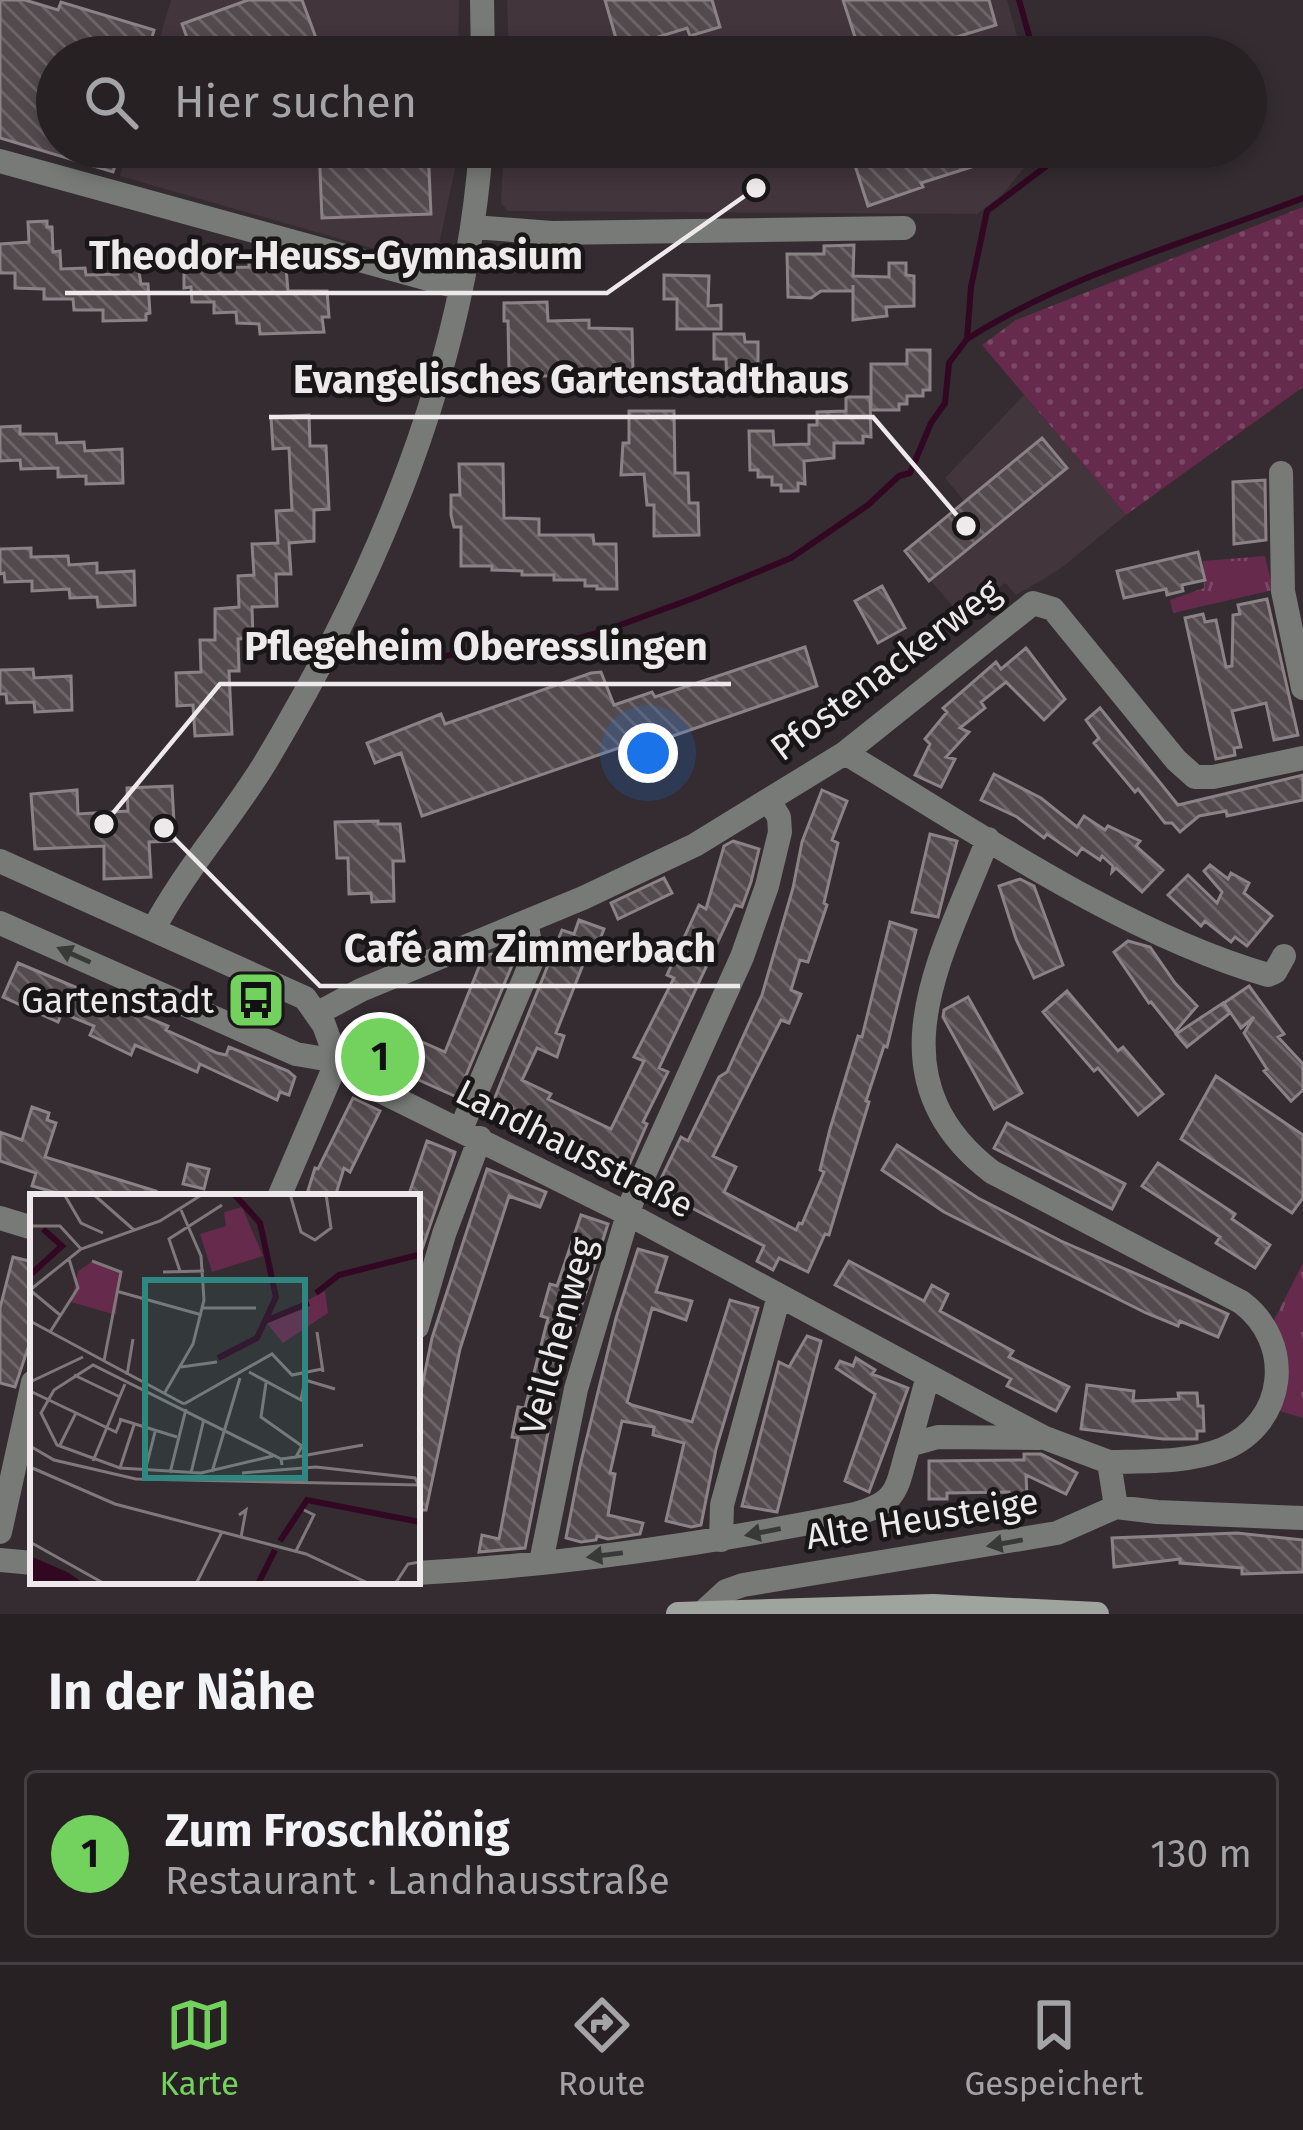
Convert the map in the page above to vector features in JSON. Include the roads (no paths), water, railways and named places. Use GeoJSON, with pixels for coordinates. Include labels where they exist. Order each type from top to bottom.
{"type":"FeatureCollection","features":[{"type":"Feature","properties":{"kind":"main road"},"geometry":{"type":"LineString","coordinates":[[678,1614],[933,1606],[1097,1614]]}},
{"type":"Feature","properties":{"kind":"street"},"geometry":{"type":"LineString","coordinates":[[482,0],[483,36]]}},
{"type":"Feature","properties":{"kind":"street"},"geometry":{"type":"LineString","coordinates":[[0,161],[461,288]]}},
{"type":"Feature","properties":{"kind":"street"},"geometry":{"type":"LineString","coordinates":[[153,930],[169,899],[261,769],[345,620],[390,521],[434,396],[461,288],[479,168]]}},
{"type":"Feature","properties":{"kind":"street"},"geometry":{"type":"LineString","coordinates":[[473,226],[553,233],[904,228]]}},
{"type":"Feature","properties":{"kind":"street"},"geometry":{"type":"LineString","coordinates":[[1281,473],[1283,591],[1303,688]]}},
{"type":"Feature","properties":{"kind":"street","name":"Pfostenackerweg"},"geometry":{"type":"LineString","coordinates":[[318,1013],[361,990],[664,860],[769,801],[845,753],[1027,605],[1042,603],[1053,609],[1195,777],[1303,758]]}},
{"type":"Feature","properties":{"kind":"street"},"geometry":{"type":"LineString","coordinates":[[845,753],[1091,898],[1227,963],[1268,975],[1284,956]]}},
{"type":"Feature","properties":{"kind":"street","name":"Veilchenweg"},"geometry":{"type":"LineString","coordinates":[[541,1562],[576,1389],[628,1214],[754,926],[780,832],[779,817],[769,801]]}},
{"type":"Feature","properties":{"kind":"street","name":"Landhausstraße"},"geometry":{"type":"LineString","coordinates":[[0,923],[296,1054],[338,1061],[364,1083],[628,1214],[1045,1438],[1109,1462],[1191,1456],[1230,1445],[1254,1426],[1277,1384],[1276,1351],[1269,1330],[1241,1302],[992,1172],[965,1149],[941,1118],[923,1061],[926,1000],[988,839]]}},
{"type":"Feature","properties":{"kind":"street"},"geometry":{"type":"LineString","coordinates":[[0,861],[305,998],[318,1013],[338,1061],[280,1194]]}},
{"type":"Feature","properties":{"kind":"street"},"geometry":{"type":"LineString","coordinates":[[420,1317],[470,1133],[533,958],[526,922]]}},
{"type":"Feature","properties":{"kind":"street"},"geometry":{"type":"LineString","coordinates":[[0,1217],[30,1227]]}},
{"type":"Feature","properties":{"kind":"street"},"geometry":{"type":"LineString","coordinates":[[721,1540],[722,1505],[779,1296]]}},
{"type":"Feature","properties":{"kind":"street"},"geometry":{"type":"LineString","coordinates":[[420,1573],[721,1540],[885,1504],[891,1498],[928,1376]]}},
{"type":"Feature","properties":{"kind":"street"},"geometry":{"type":"LineString","coordinates":[[0,1532],[30,1396]]}},
{"type":"Feature","properties":{"kind":"street"},"geometry":{"type":"LineString","coordinates":[[909,1444],[938,1437],[1045,1438]]}},
{"type":"Feature","properties":{"kind":"street"},"geometry":{"type":"LineString","coordinates":[[1109,1462],[1116,1507]]}},
{"type":"Feature","properties":{"kind":"street","name":"Alte Heusteige"},"geometry":{"type":"LineString","coordinates":[[702,1613],[726,1592],[743,1585],[1057,1533],[1116,1507],[1303,1517]]}},
{"type":"Feature","properties":{"kind":"street"},"geometry":{"type":"LineString","coordinates":[[0,1560],[30,1563]]}},
{"type":"Feature","properties":{"kind":"waterway"},"geometry":{"type":"LineString","coordinates":[[1019,0],[1029,36]]}},
{"type":"Feature","properties":{"kind":"waterway"},"geometry":{"type":"LineString","coordinates":[[403,662],[486,650],[528,652],[694,598],[791,558],[868,505],[899,476],[910,473],[945,403],[949,363],[967,339],[971,287],[987,211],[1044,168]]}},
{"type":"Feature","properties":{"kind":"waterway"},"geometry":{"type":"LineString","coordinates":[[967,339],[1089,277],[1303,198]]}},
{"type":"Feature","properties":{"kind":"place","name":"Theodor-Heuss-Gymnasium"},"geometry":{"type":"Point","coordinates":[756,188]}},
{"type":"Feature","properties":{"kind":"place","name":"Evangelisches Gartenstadthaus"},"geometry":{"type":"Point","coordinates":[966,526]}},
{"type":"Feature","properties":{"kind":"place","name":"Pflegeheim Oberesslingen"},"geometry":{"type":"Point","coordinates":[104,824]}},
{"type":"Feature","properties":{"kind":"place","name":"Café am Zimmerbach"},"geometry":{"type":"Point","coordinates":[164,828]}},
{"type":"Feature","properties":{"kind":"place","name":"Gartenstadt"},"geometry":{"type":"Point","coordinates":[256,1000]}},
{"type":"Feature","properties":{"kind":"place","name":"Zum Froschkönig"},"geometry":{"type":"Point","coordinates":[380,1057]}}]}
